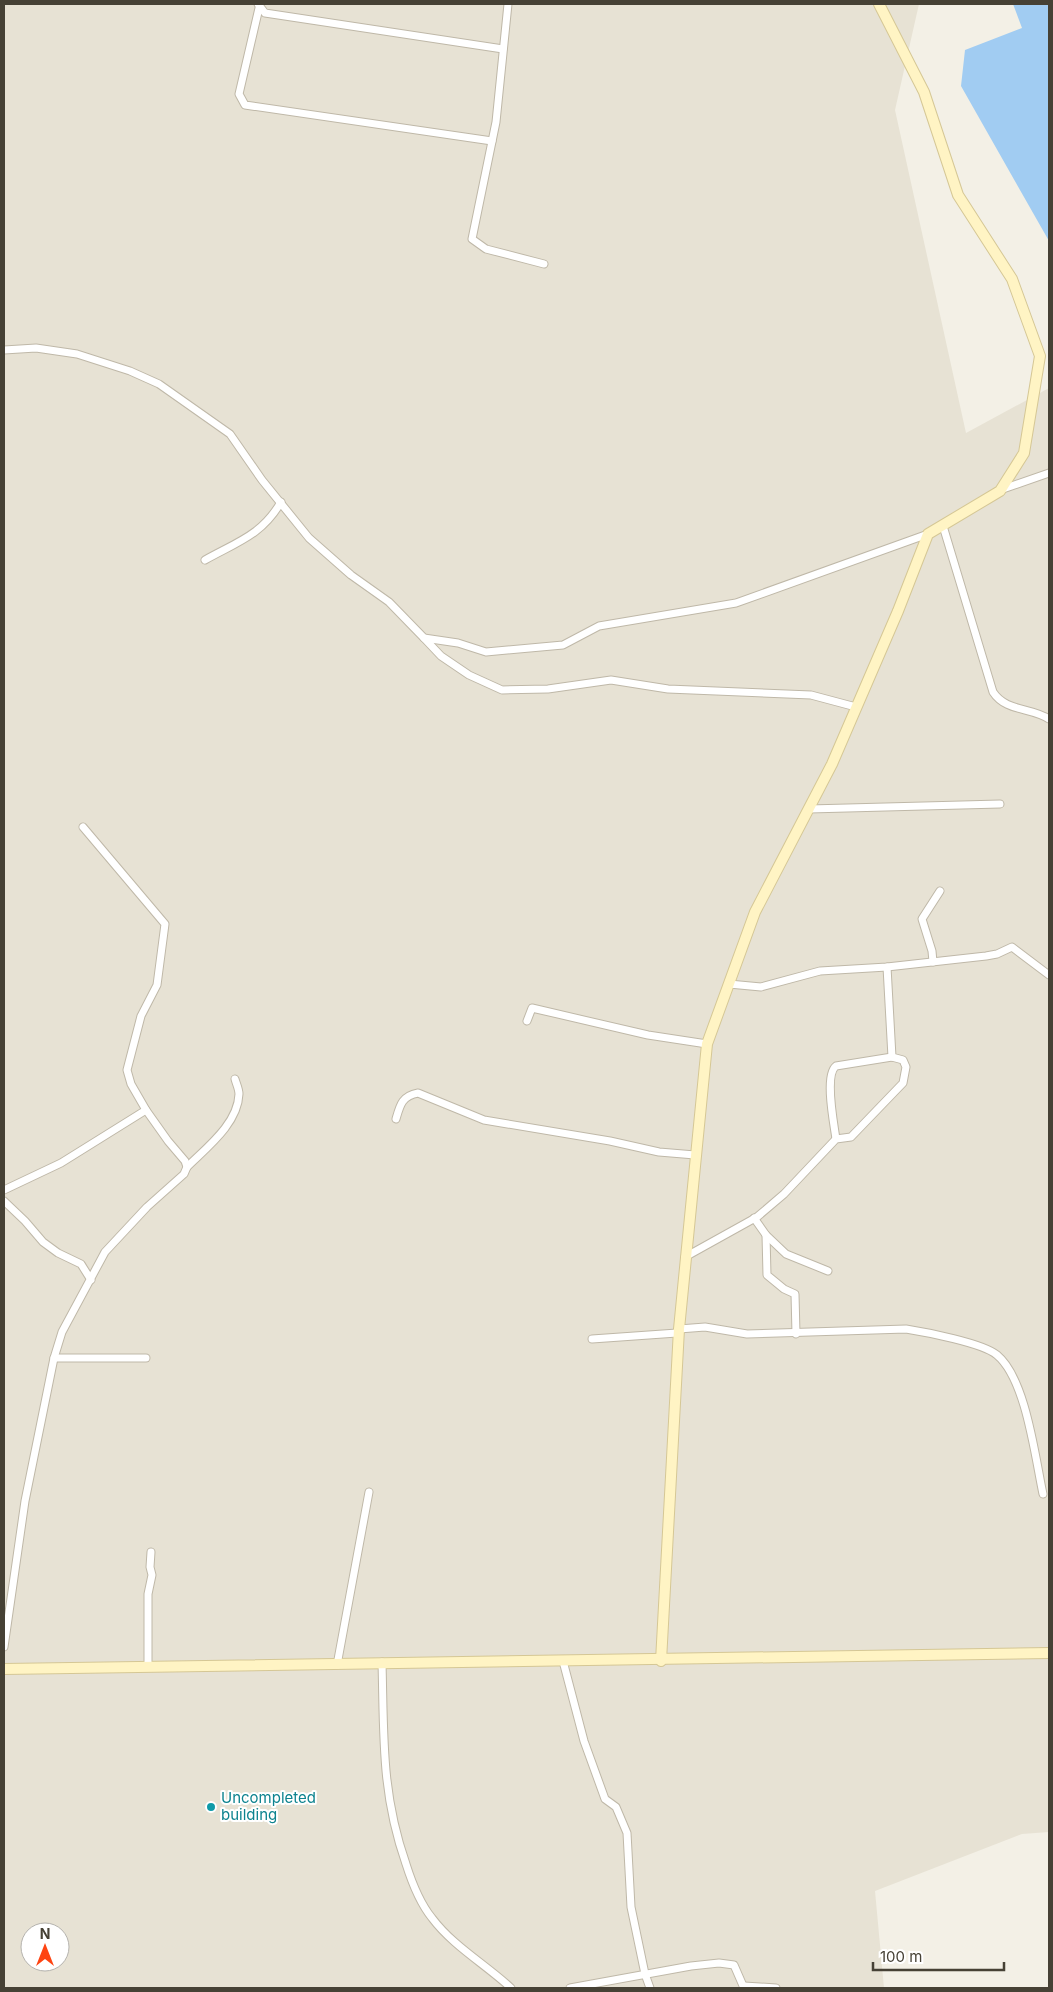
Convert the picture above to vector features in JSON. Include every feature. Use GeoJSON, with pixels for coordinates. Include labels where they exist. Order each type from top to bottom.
{"type":"FeatureCollection","features":[{"type":"Feature","properties":{"kind":"street"},"geometry":{"type":"LineString","coordinates":[[508,4],[492,141],[472,239],[486,249],[544,264]]}},
{"type":"Feature","properties":{"kind":"street"},"geometry":{"type":"LineString","coordinates":[[879,4],[924,92],[958,195],[1012,279],[1040,356],[1024,453],[1000,490]]}},
{"type":"Feature","properties":{"kind":"street"},"geometry":{"type":"LineString","coordinates":[[258,6],[264,13],[503,49]]}},
{"type":"Feature","properties":{"kind":"street"},"geometry":{"type":"LineString","coordinates":[[258,6],[239,94],[245,105],[492,141]]}},
{"type":"Feature","properties":{"kind":"street"},"geometry":{"type":"LineString","coordinates":[[4,350],[36,348],[77,354],[130,371],[159,384],[230,434],[262,480],[309,538],[351,575],[388,602],[440,656],[470,675],[502,690],[548,689],[611,680],[668,689],[811,695],[856,708]]}},
{"type":"Feature","properties":{"kind":"street"},"geometry":{"type":"LineString","coordinates":[[424,638],[458,643],[486,652],[563,644],[599,626],[736,603],[928,534],[1000,490],[1049,473]]}},
{"type":"Feature","properties":{"kind":"street"},"geometry":{"type":"LineString","coordinates":[[205,560],[259,531],[272,518],[281,502]]}},
{"type":"Feature","properties":{"kind":"street"},"geometry":{"type":"LineString","coordinates":[[943,526],[994,692],[998,699],[1006,704],[1049,719]]}},
{"type":"Feature","properties":{"kind":"street"},"geometry":{"type":"LineString","coordinates":[[661,1661],[678,1332],[684,1257],[707,1044],[756,912],[832,764],[898,611],[928,534]]}},
{"type":"Feature","properties":{"kind":"street"},"geometry":{"type":"LineString","coordinates":[[809,809],[1000,804]]}},
{"type":"Feature","properties":{"kind":"street"},"geometry":{"type":"LineString","coordinates":[[83,827],[165,924],[157,985],[141,1016],[127,1070],[131,1084],[146,1110],[168,1141],[186,1161],[187,1167]]}},
{"type":"Feature","properties":{"kind":"street"},"geometry":{"type":"LineString","coordinates":[[933,962],[932,951],[922,919],[940,891]]}},
{"type":"Feature","properties":{"kind":"street"},"geometry":{"type":"LineString","coordinates":[[729,984],[761,987],[820,971],[933,962],[997,954],[1012,947],[1049,975]]}},
{"type":"Feature","properties":{"kind":"street"},"geometry":{"type":"LineString","coordinates":[[888,967],[892,1057]]}},
{"type":"Feature","properties":{"kind":"street"},"geometry":{"type":"LineString","coordinates":[[527,1021],[532,1008],[648,1036],[707,1044]]}},
{"type":"Feature","properties":{"kind":"street"},"geometry":{"type":"LineString","coordinates":[[684,1257],[754,1218],[784,1194],[836,1139],[851,1137],[903,1083],[906,1067],[903,1060],[892,1057],[832,1068],[830,1073],[831,1101],[836,1139]]}},
{"type":"Feature","properties":{"kind":"street"},"geometry":{"type":"LineString","coordinates":[[4,1647],[25,1501],[54,1358],[67,1319],[104,1252],[184,1174],[187,1167],[220,1135],[233,1115],[239,1094],[235,1079]]}},
{"type":"Feature","properties":{"kind":"street"},"geometry":{"type":"LineString","coordinates":[[396,1120],[401,1101],[408,1095],[418,1093],[484,1120],[610,1141],[658,1152],[695,1155]]}},
{"type":"Feature","properties":{"kind":"street"},"geometry":{"type":"LineString","coordinates":[[4,1190],[60,1163],[146,1110]]}},
{"type":"Feature","properties":{"kind":"street"},"geometry":{"type":"LineString","coordinates":[[4,1201],[43,1242],[58,1253],[81,1264],[90,1280]]}},
{"type":"Feature","properties":{"kind":"street"},"geometry":{"type":"LineString","coordinates":[[754,1218],[766,1235],[786,1254],[828,1271]]}},
{"type":"Feature","properties":{"kind":"street"},"geometry":{"type":"LineString","coordinates":[[766,1235],[766,1275],[784,1289],[795,1294],[796,1334]]}},
{"type":"Feature","properties":{"kind":"street"},"geometry":{"type":"LineString","coordinates":[[592,1339],[677,1333],[705,1327],[740,1333],[796,1334],[906,1329],[929,1332],[995,1353],[1007,1364],[1019,1386],[1044,1494]]}},
{"type":"Feature","properties":{"kind":"street"},"geometry":{"type":"LineString","coordinates":[[54,1358],[146,1358]]}},
{"type":"Feature","properties":{"kind":"street"},"geometry":{"type":"LineString","coordinates":[[337,1665],[369,1492]]}},
{"type":"Feature","properties":{"kind":"street"},"geometry":{"type":"LineString","coordinates":[[148,1667],[148,1594],[152,1575],[150,1567],[151,1552]]}},
{"type":"Feature","properties":{"kind":"street"},"geometry":{"type":"LineString","coordinates":[[4,1669],[337,1665],[382,1662],[661,1661],[1049,1653]]}},
{"type":"Feature","properties":{"kind":"street"},"geometry":{"type":"LineString","coordinates":[[563,1660],[584,1741],[605,1799],[616,1807],[627,1832],[630,1898],[645,1974],[650,1988]]}},
{"type":"Feature","properties":{"kind":"street"},"geometry":{"type":"LineString","coordinates":[[382,1662],[384,1770],[388,1800],[394,1828],[415,1892],[432,1918],[455,1942],[490,1968],[511,1988]]}},
{"type":"Feature","properties":{"kind":"street"},"geometry":{"type":"LineString","coordinates":[[570,1988],[719,1963],[734,1966],[744,1987],[776,1988]]}},
{"type":"Feature","properties":{"kind":"shaded area"},"geometry":{"type":"Polygon","coordinates":[[[4,4],[919,4],[895,110],[966,433],[1049,388],[1049,1832],[1022,1834],[875,1891],[884,1988],[4,1988],[4,4]]]}},
{"type":"Feature","properties":{"kind":"water"},"geometry":{"type":"Polygon","coordinates":[[[1013,4],[1049,4],[1049,241],[961,86],[965,50],[1022,28],[1013,4]]]}},
{"type":"Feature","properties":{"kind":"place","name":"Uncompleted building"},"geometry":{"type":"Point","coordinates":[211,1807]}}]}
